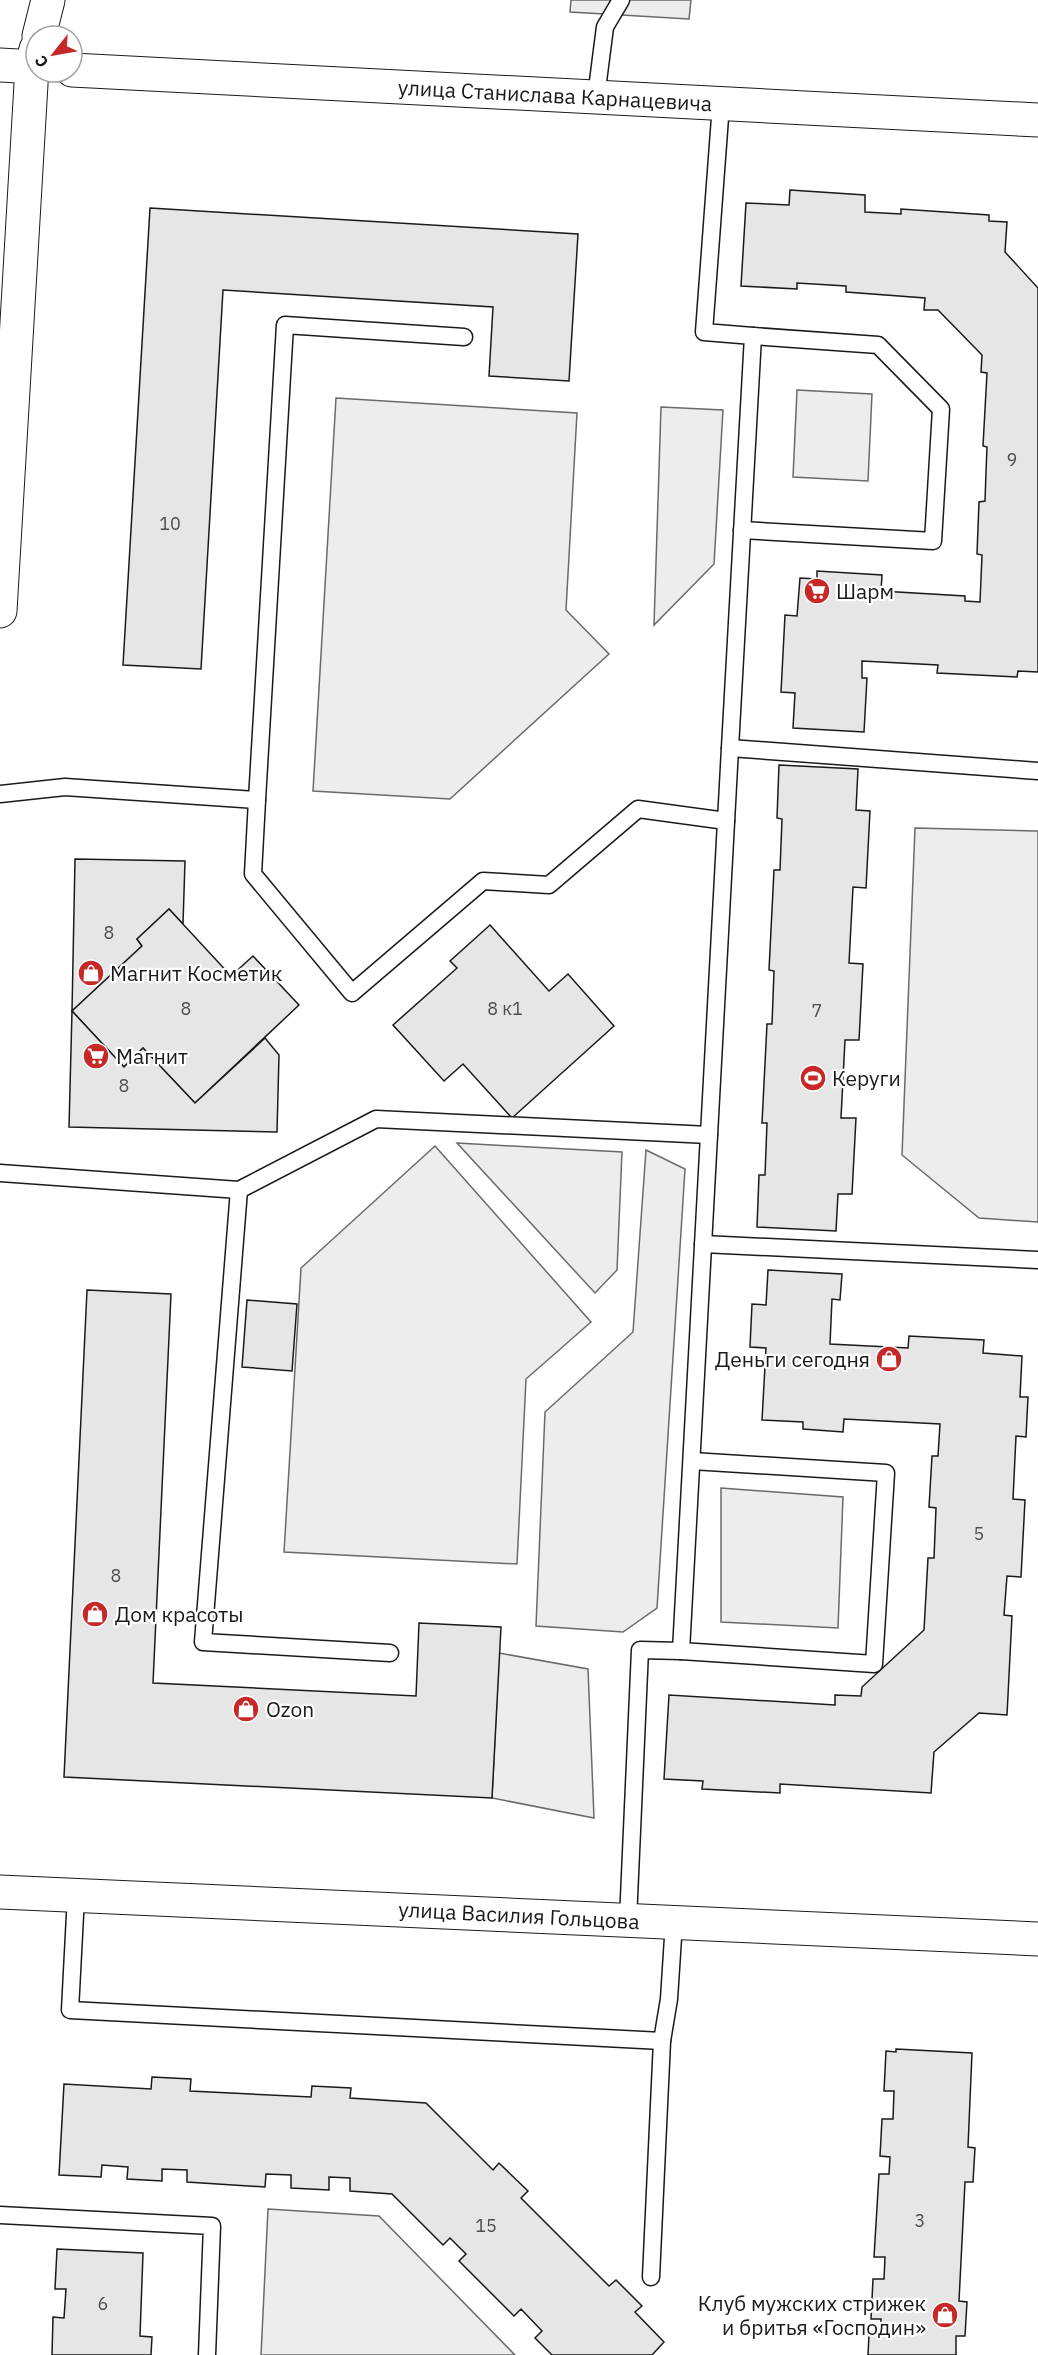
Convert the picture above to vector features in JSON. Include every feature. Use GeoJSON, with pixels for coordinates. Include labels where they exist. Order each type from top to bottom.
{"type":"FeatureCollection","features":[{"type":"Feature","properties":{"kind":"street"},"geometry":{"type":"LineString","coordinates":[[42,24],[48,0]]}},
{"type":"Feature","properties":{"kind":"street","name":"улица Станислава Карнацевича"},"geometry":{"type":"LineString","coordinates":[[84,71],[1038,120]]}},
{"type":"Feature","properties":{"kind":"street"},"geometry":{"type":"LineString","coordinates":[[0,611],[25,84]]}},
{"type":"Feature","properties":{"kind":"street","name":"улица Василия Гольцова"},"geometry":{"type":"LineString","coordinates":[[0,1892],[1038,1939]]}},
{"type":"Feature","properties":{"kind":"lane"},"geometry":{"type":"LineString","coordinates":[[596,97],[606,27],[621,0]]}},
{"type":"Feature","properties":{"kind":"lane"},"geometry":{"type":"LineString","coordinates":[[721,104],[704,332],[878,345],[941,409],[933,541],[742,530]]}},
{"type":"Feature","properties":{"kind":"lane"},"geometry":{"type":"LineString","coordinates":[[464,337],[285,325],[253,874],[352,993],[483,881],[549,885],[638,808],[726,821]]}},
{"type":"Feature","properties":{"kind":"lane"},"geometry":{"type":"LineString","coordinates":[[681,1652],[753,336]]}},
{"type":"Feature","properties":{"kind":"lane"},"geometry":{"type":"LineString","coordinates":[[730,748],[1038,771]]}},
{"type":"Feature","properties":{"kind":"lane"},"geometry":{"type":"LineString","coordinates":[[0,794],[65,788],[257,800]]}},
{"type":"Feature","properties":{"kind":"lane"},"geometry":{"type":"LineString","coordinates":[[0,1173],[239,1190],[376,1119],[709,1135]]}},
{"type":"Feature","properties":{"kind":"lane"},"geometry":{"type":"LineString","coordinates":[[239,1190],[203,1642],[390,1653]]}},
{"type":"Feature","properties":{"kind":"lane"},"geometry":{"type":"LineString","coordinates":[[703,1244],[1038,1260]]}},
{"type":"Feature","properties":{"kind":"lane"},"geometry":{"type":"LineString","coordinates":[[628,1920],[640,1650],[874,1664],[886,1473],[692,1461]]}},
{"type":"Feature","properties":{"kind":"lane"},"geometry":{"type":"LineString","coordinates":[[76,1896],[70,2010],[662,2041]]}},
{"type":"Feature","properties":{"kind":"lane"},"geometry":{"type":"LineString","coordinates":[[651,2277],[662,2041],[669,1999],[674,1922]]}},
{"type":"Feature","properties":{"kind":"lane"},"geometry":{"type":"LineString","coordinates":[[0,2215],[212,2226],[207,2355]]}},
{"type":"Feature","properties":{"kind":"shaded area"},"geometry":{"type":"Polygon","coordinates":[[[571,0],[691,0],[689,19],[570,12],[571,0]]]}},
{"type":"Feature","properties":{"kind":"shaded area"},"geometry":{"type":"Polygon","coordinates":[[[797,390],[872,394],[868,481],[793,477],[797,390]]]}},
{"type":"Feature","properties":{"kind":"shaded area"},"geometry":{"type":"Polygon","coordinates":[[[336,398],[577,413],[566,610],[609,654],[450,799],[313,791],[336,398]]]}},
{"type":"Feature","properties":{"kind":"shaded area"},"geometry":{"type":"Polygon","coordinates":[[[661,407],[723,410],[714,564],[654,625],[661,407]]]}},
{"type":"Feature","properties":{"kind":"shaded area"},"geometry":{"type":"Polygon","coordinates":[[[915,828],[1038,831],[1038,1222],[979,1218],[902,1155],[915,828]]]}},
{"type":"Feature","properties":{"kind":"shaded area"},"geometry":{"type":"Polygon","coordinates":[[[457,1143],[622,1152],[617,1270],[595,1293],[457,1143]]]}},
{"type":"Feature","properties":{"kind":"shaded area"},"geometry":{"type":"Polygon","coordinates":[[[435,1146],[591,1322],[526,1379],[517,1564],[284,1552],[301,1268],[435,1146]]]}},
{"type":"Feature","properties":{"kind":"shaded area"},"geometry":{"type":"Polygon","coordinates":[[[646,1150],[685,1169],[657,1608],[623,1632],[536,1626],[545,1412],[633,1332],[646,1150]]]}},
{"type":"Feature","properties":{"kind":"shaded area"},"geometry":{"type":"Polygon","coordinates":[[[721,1488],[843,1497],[838,1628],[721,1622],[721,1488]]]}},
{"type":"Feature","properties":{"kind":"shaded area"},"geometry":{"type":"Polygon","coordinates":[[[499,1653],[588,1669],[594,1818],[492,1798],[499,1653]]]}},
{"type":"Feature","properties":{"kind":"shaded area"},"geometry":{"type":"Polygon","coordinates":[[[268,2209],[379,2216],[515,2355],[261,2355],[268,2209]]]}},
{"type":"Feature","properties":{"kind":"building"},"geometry":{"type":"Polygon","coordinates":[[[790,190],[865,195],[865,212],[901,214],[901,209],[989,215],[989,221],[1007,222],[1005,252],[1038,288],[1038,672],[1018,671],[1017,677],[937,673],[938,665],[862,661],[862,678],[867,678],[864,732],[793,728],[795,693],[781,692],[785,615],[797,616],[800,578],[817,579],[817,571],[882,575],[881,591],[965,596],[965,601],[980,602],[982,555],[977,554],[979,502],[985,501],[987,447],[983,446],[987,373],[981,372],[982,355],[938,310],[924,310],[925,298],[846,292],[846,286],[797,283],[797,289],[741,286],[746,203],[789,205],[790,190]]]}},
{"type":"Feature","properties":{"kind":"building"},"geometry":{"type":"Polygon","coordinates":[[[150,208],[578,234],[569,381],[489,376],[493,307],[223,290],[201,669],[123,665],[150,208]]]}},
{"type":"Feature","properties":{"kind":"building"},"geometry":{"type":"Polygon","coordinates":[[[779,765],[858,769],[856,810],[870,811],[866,888],[853,887],[849,963],[863,964],[859,1040],[845,1040],[841,1118],[856,1118],[852,1194],[838,1194],[836,1231],[757,1227],[759,1175],[765,1175],[767,1123],[762,1123],[767,1024],[772,1024],[774,971],[769,970],[774,870],[780,870],[782,819],[777,818],[779,765]]]}},
{"type":"Feature","properties":{"kind":"building"},"geometry":{"type":"Polygon","coordinates":[[[75,859],[185,861],[183,924],[169,909],[137,939],[142,946],[72,1011],[75,859]]]}},
{"type":"Feature","properties":{"kind":"building"},"geometry":{"type":"Polygon","coordinates":[[[169,909],[231,976],[253,956],[299,1005],[195,1103],[143,1048],[124,1067],[72,1011],[142,946],[137,939],[169,909]]]}},
{"type":"Feature","properties":{"kind":"building"},"geometry":{"type":"Polygon","coordinates":[[[490,925],[549,991],[568,974],[614,1026],[512,1118],[463,1064],[444,1081],[393,1025],[457,968],[450,961],[490,925]]]}},
{"type":"Feature","properties":{"kind":"building"},"geometry":{"type":"Polygon","coordinates":[[[72,1011],[124,1067],[143,1048],[195,1103],[265,1038],[279,1055],[277,1132],[69,1127],[72,1011]]]}},
{"type":"Feature","properties":{"kind":"building"},"geometry":{"type":"Polygon","coordinates":[[[768,1270],[842,1274],[840,1300],[832,1299],[830,1344],[908,1348],[909,1336],[984,1340],[983,1353],[1022,1356],[1020,1397],[1028,1397],[1026,1437],[1016,1436],[1013,1499],[1025,1500],[1021,1577],[1007,1576],[1004,1615],[1012,1616],[1007,1715],[979,1713],[934,1752],[931,1793],[780,1784],[780,1793],[702,1789],[703,1781],[664,1779],[669,1695],[835,1705],[835,1695],[861,1696],[862,1687],[924,1630],[928,1558],[934,1558],[936,1508],[929,1507],[932,1456],[938,1456],[940,1424],[844,1419],[843,1432],[803,1429],[803,1422],[762,1420],[766,1348],[750,1347],[752,1304],[766,1305],[768,1270]]]}},
{"type":"Feature","properties":{"kind":"building"},"geometry":{"type":"Polygon","coordinates":[[[87,1290],[171,1294],[153,1683],[416,1696],[419,1623],[501,1627],[492,1798],[64,1777],[87,1290]]]}},
{"type":"Feature","properties":{"kind":"building"},"geometry":{"type":"Polygon","coordinates":[[[247,1300],[297,1304],[292,1371],[242,1367],[247,1300]]]}},
{"type":"Feature","properties":{"kind":"building"},"geometry":{"type":"Polygon","coordinates":[[[896,2049],[972,2053],[968,2147],[975,2148],[973,2182],[965,2182],[959,2301],[967,2302],[965,2336],[956,2336],[956,2355],[868,2355],[869,2335],[880,2335],[881,2319],[871,2319],[873,2279],[884,2279],[885,2257],[874,2257],[879,2174],[889,2174],[890,2157],[880,2156],[882,2119],[893,2119],[894,2091],[884,2091],[886,2051],[896,2052],[896,2049]]]}},
{"type":"Feature","properties":{"kind":"building"},"geometry":{"type":"Polygon","coordinates":[[[152,2077],[191,2079],[190,2091],[311,2097],[312,2086],[351,2088],[350,2098],[426,2103],[493,2170],[499,2163],[528,2191],[521,2198],[609,2286],[616,2280],[642,2306],[635,2312],[664,2342],[652,2355],[552,2355],[535,2338],[542,2331],[521,2309],[514,2316],[459,2261],[466,2254],[450,2238],[443,2245],[392,2194],[350,2191],[350,2178],[329,2177],[329,2190],[291,2188],[291,2175],[266,2174],[265,2187],[187,2182],[187,2170],[162,2169],[162,2181],[127,2179],[128,2167],[102,2165],[101,2177],[59,2175],[64,2084],[151,2089],[152,2077]]]}},
{"type":"Feature","properties":{"kind":"building"},"geometry":{"type":"Polygon","coordinates":[[[57,2249],[143,2253],[140,2336],[152,2337],[151,2355],[52,2355],[53,2317],[64,2318],[66,2289],[55,2289],[57,2249]]]}},
{"type":"Feature","properties":{"kind":"place","name":"Шарм"},"geometry":{"type":"Point","coordinates":[817,591]}},
{"type":"Feature","properties":{"kind":"place","name":"Магнит Косметик"},"geometry":{"type":"Point","coordinates":[91,973]}},
{"type":"Feature","properties":{"kind":"place","name":"Магнит"},"geometry":{"type":"Point","coordinates":[96,1056]}},
{"type":"Feature","properties":{"kind":"place","name":"Керуги"},"geometry":{"type":"Point","coordinates":[813,1078]}},
{"type":"Feature","properties":{"kind":"place","name":"Деньги сегодня"},"geometry":{"type":"Point","coordinates":[889,1359]}},
{"type":"Feature","properties":{"kind":"place","name":"Дом красоты"},"geometry":{"type":"Point","coordinates":[95,1614]}},
{"type":"Feature","properties":{"kind":"place","name":"Ozon"},"geometry":{"type":"Point","coordinates":[246,1709]}},
{"type":"Feature","properties":{"kind":"place","name":"Клуб мужских стрижек и бритья «Господин»"},"geometry":{"type":"Point","coordinates":[945,2315]}}]}
